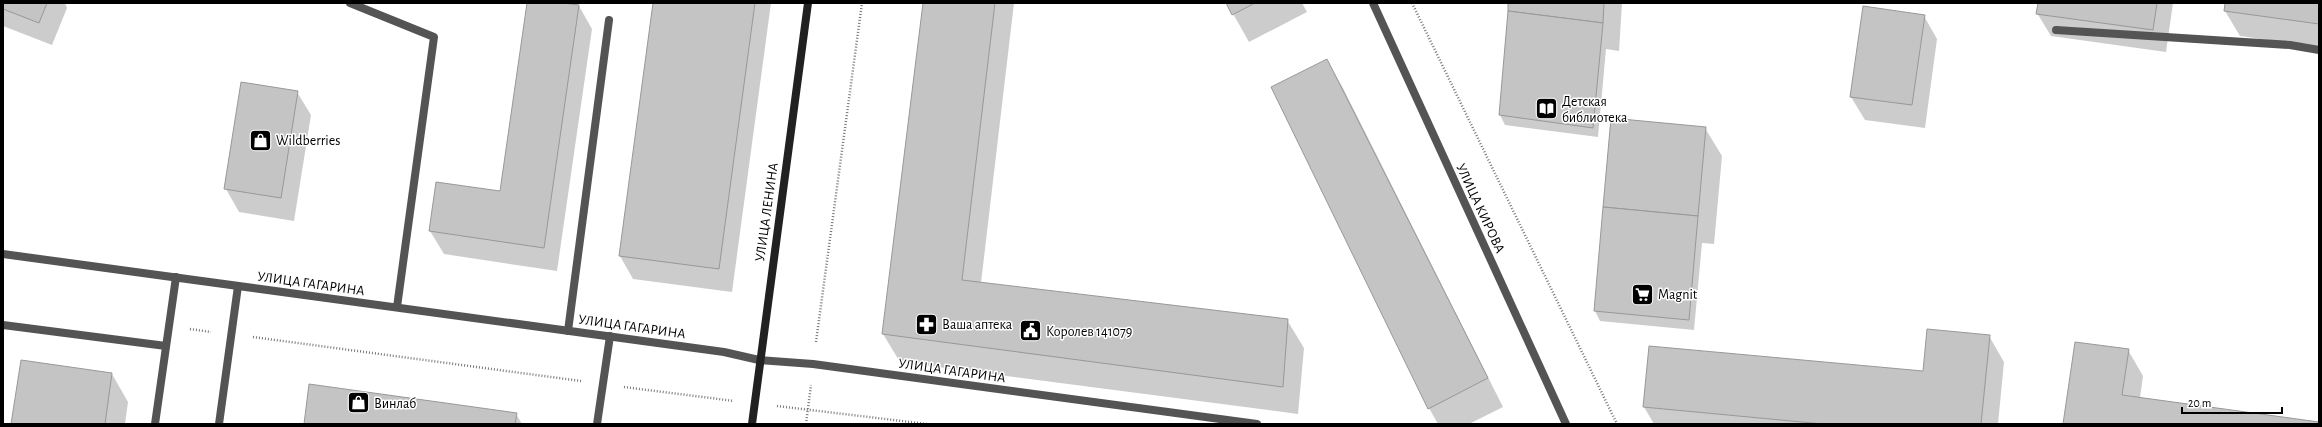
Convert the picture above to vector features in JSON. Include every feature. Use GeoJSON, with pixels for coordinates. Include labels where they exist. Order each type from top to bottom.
{"type":"FeatureCollection","features":[{"type":"Feature","properties":{"kind":"main road","name":"УЛИЦА ЛЕНИНА"},"geometry":{"type":"LineString","coordinates":[[752,424],[759,360],[808,3]]}},
{"type":"Feature","properties":{"kind":"street"},"geometry":{"type":"LineString","coordinates":[[350,3],[434,37],[397,307]]}},
{"type":"Feature","properties":{"kind":"street","name":"УЛИЦА КИРОВА"},"geometry":{"type":"LineString","coordinates":[[1373,3],[1566,424]]}},
{"type":"Feature","properties":{"kind":"street"},"geometry":{"type":"LineString","coordinates":[[568,331],[609,20]]}},
{"type":"Feature","properties":{"kind":"street"},"geometry":{"type":"LineString","coordinates":[[2056,30],[2290,45],[2319,50]]}},
{"type":"Feature","properties":{"kind":"street","name":"УЛИЦА ГАГАРИНА"},"geometry":{"type":"LineString","coordinates":[[3,256],[610,336],[724,352],[759,360],[813,364],[1257,424]]}},
{"type":"Feature","properties":{"kind":"street"},"geometry":{"type":"LineString","coordinates":[[155,424],[176,278]]}},
{"type":"Feature","properties":{"kind":"street"},"geometry":{"type":"LineString","coordinates":[[219,424],[238,286]]}},
{"type":"Feature","properties":{"kind":"street"},"geometry":{"type":"LineString","coordinates":[[3,325],[166,346]]}},
{"type":"Feature","properties":{"kind":"street"},"geometry":{"type":"LineString","coordinates":[[597,424],[610,336]]}},
{"type":"Feature","properties":{"kind":"path"},"geometry":{"type":"LineString","coordinates":[[806,424],[862,3]]}},
{"type":"Feature","properties":{"kind":"path"},"geometry":{"type":"LineString","coordinates":[[1412,3],[1617,424]]}},
{"type":"Feature","properties":{"kind":"path"},"geometry":{"type":"LineString","coordinates":[[169,327],[754,404],[808,409],[927,424]]}},
{"type":"Feature","properties":{"kind":"building"},"geometry":{"type":"Polygon","coordinates":[[[3,3],[47,3],[39,23],[3,9],[3,3]]]}},
{"type":"Feature","properties":{"kind":"building"},"geometry":{"type":"Polygon","coordinates":[[[527,3],[564,3],[579,5],[544,248],[429,231],[436,182],[500,191],[527,3]]]}},
{"type":"Feature","properties":{"kind":"building"},"geometry":{"type":"Polygon","coordinates":[[[653,3],[755,3],[719,269],[619,256],[653,3]]]}},
{"type":"Feature","properties":{"kind":"building"},"geometry":{"type":"Polygon","coordinates":[[[923,3],[995,3],[962,280],[1288,319],[1283,387],[882,334],[923,3]]]}},
{"type":"Feature","properties":{"kind":"building"},"geometry":{"type":"Polygon","coordinates":[[[1226,3],[1255,3],[1232,15],[1226,3]]]}},
{"type":"Feature","properties":{"kind":"building"},"geometry":{"type":"Polygon","coordinates":[[[1508,3],[1604,3],[1603,23],[1508,11],[1508,3]]]}},
{"type":"Feature","properties":{"kind":"building"},"geometry":{"type":"Polygon","coordinates":[[[2038,3],[2157,3],[2153,30],[2036,14],[2038,3]]]}},
{"type":"Feature","properties":{"kind":"building"},"geometry":{"type":"Polygon","coordinates":[[[2225,3],[2319,3],[2319,24],[2224,11],[2225,3]]]}},
{"type":"Feature","properties":{"kind":"building"},"geometry":{"type":"Polygon","coordinates":[[[1863,6],[1925,15],[1912,105],[1850,97],[1863,6]]]}},
{"type":"Feature","properties":{"kind":"building"},"geometry":{"type":"Polygon","coordinates":[[[1508,11],[1603,23],[1593,128],[1499,115],[1508,11]]]}},
{"type":"Feature","properties":{"kind":"building"},"geometry":{"type":"Polygon","coordinates":[[[1327,59],[1488,378],[1428,409],[1271,87],[1327,59]]]}},
{"type":"Feature","properties":{"kind":"building","name":"Wildberries"},"geometry":{"type":"Polygon","coordinates":[[[241,82],[298,91],[281,198],[224,189],[241,82]]]}},
{"type":"Feature","properties":{"kind":"building"},"geometry":{"type":"Polygon","coordinates":[[[1611,118],[1706,127],[1698,216],[1603,207],[1611,118]]]}},
{"type":"Feature","properties":{"kind":"building"},"geometry":{"type":"Polygon","coordinates":[[[1603,207],[1698,216],[1689,320],[1594,311],[1603,207]]]}},
{"type":"Feature","properties":{"kind":"building"},"geometry":{"type":"Polygon","coordinates":[[[1927,329],[1990,335],[1981,424],[1823,424],[1643,407],[1649,346],[1923,371],[1927,329]]]}},
{"type":"Feature","properties":{"kind":"building"},"geometry":{"type":"Polygon","coordinates":[[[2075,342],[2129,349],[2122,395],[2319,422],[2319,424],[2063,424],[2075,342]]]}},
{"type":"Feature","properties":{"kind":"building"},"geometry":{"type":"Polygon","coordinates":[[[21,360],[112,373],[105,424],[11,424],[21,360]]]}},
{"type":"Feature","properties":{"kind":"building"},"geometry":{"type":"Polygon","coordinates":[[[309,384],[517,413],[515,424],[304,424],[309,384]]]}},
{"type":"Feature","properties":{"kind":"place","name":"Детская библиотека"},"geometry":{"type":"Point","coordinates":[1546,109]}},
{"type":"Feature","properties":{"kind":"place","name":"Wildberries"},"geometry":{"type":"Point","coordinates":[261,140]}},
{"type":"Feature","properties":{"kind":"place","name":"Magnit"},"geometry":{"type":"Point","coordinates":[1642,294]}},
{"type":"Feature","properties":{"kind":"place","name":"Ваша аптека"},"geometry":{"type":"Point","coordinates":[926,324]}},
{"type":"Feature","properties":{"kind":"place","name":"Королев 141079"},"geometry":{"type":"Point","coordinates":[1031,331]}},
{"type":"Feature","properties":{"kind":"place","name":"Винлаб"},"geometry":{"type":"Point","coordinates":[359,403]}}]}
